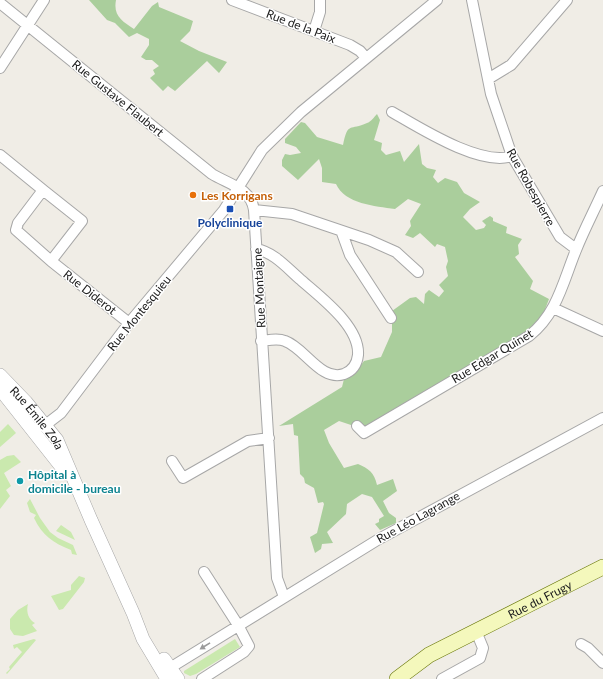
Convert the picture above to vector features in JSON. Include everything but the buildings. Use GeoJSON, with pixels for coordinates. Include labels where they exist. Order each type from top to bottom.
{"type":"FeatureCollection","features":[{"type":"Feature","properties":{"kind":"main road","name":"Rue du Frugy"},"geometry":{"type":"LineString","coordinates":[[389,679],[429,654],[601,572]]}},
{"type":"Feature","properties":{"kind":"main road","name":"Rue du Frugy"},"geometry":{"type":"LineString","coordinates":[[396,679],[410,667]]}},
{"type":"Feature","properties":{"kind":"street"},"geometry":{"type":"LineString","coordinates":[[0,68],[44,0]]}},
{"type":"Feature","properties":{"kind":"street","name":"Rue de la Paix"},"geometry":{"type":"LineString","coordinates":[[232,0],[355,47],[366,58]]}},
{"type":"Feature","properties":{"kind":"street"},"geometry":{"type":"LineString","coordinates":[[314,31],[320,12],[320,0]]}},
{"type":"Feature","properties":{"kind":"street"},"geometry":{"type":"LineString","coordinates":[[239,188],[254,161],[275,137],[301,112],[437,0]]}},
{"type":"Feature","properties":{"kind":"street","name":"Rue Robespierre"},"geometry":{"type":"LineString","coordinates":[[472,0],[495,107],[512,156],[560,237],[576,249]]}},
{"type":"Feature","properties":{"kind":"street"},"geometry":{"type":"LineString","coordinates":[[488,79],[511,65],[568,0]]}},
{"type":"Feature","properties":{"kind":"street","name":"Rue Gustave Flaubert"},"geometry":{"type":"LineString","coordinates":[[0,3],[212,174],[239,188]]}},
{"type":"Feature","properties":{"kind":"street"},"geometry":{"type":"LineString","coordinates":[[392,112],[436,136],[486,157],[500,159],[512,156]]}},
{"type":"Feature","properties":{"kind":"street"},"geometry":{"type":"LineString","coordinates":[[0,156],[82,221],[51,261]]}},
{"type":"Feature","properties":{"kind":"street","name":"Rue Montaigne"},"geometry":{"type":"LineString","coordinates":[[239,188],[248,194],[252,200],[254,210],[277,578],[284,597]]}},
{"type":"Feature","properties":{"kind":"street","name":"Rue Montesquieu"},"geometry":{"type":"LineString","coordinates":[[40,427],[61,413],[129,323],[206,234],[239,188]]}},
{"type":"Feature","properties":{"kind":"street","name":"Rue Diderot"},"geometry":{"type":"LineString","coordinates":[[43,190],[18,223],[16,230],[51,261],[129,323]]}},
{"type":"Feature","properties":{"kind":"street","name":"Rue Edgar Quinet"},"geometry":{"type":"LineString","coordinates":[[357,426],[364,433],[522,340],[544,322],[553,308],[576,249],[603,191]]}},
{"type":"Feature","properties":{"kind":"street"},"geometry":{"type":"LineString","coordinates":[[254,210],[292,214],[369,240],[396,252],[418,272]]}},
{"type":"Feature","properties":{"kind":"street"},"geometry":{"type":"LineString","coordinates":[[342,232],[350,255],[391,318]]}},
{"type":"Feature","properties":{"kind":"street"},"geometry":{"type":"LineString","coordinates":[[256,249],[271,255],[334,309],[345,322],[353,337],[358,352],[357,359],[355,365],[348,372],[339,375],[330,374],[289,343],[275,340],[262,341]]}},
{"type":"Feature","properties":{"kind":"street"},"geometry":{"type":"LineString","coordinates":[[553,308],[603,331]]}},
{"type":"Feature","properties":{"kind":"street","name":"Rue Émile Zola"},"geometry":{"type":"LineString","coordinates":[[0,375],[40,427],[77,487],[133,612],[143,639],[167,673],[178,679]]}},
{"type":"Feature","properties":{"kind":"street","name":"Rue Émile Zola"},"geometry":{"type":"LineString","coordinates":[[0,389],[40,427]]}},
{"type":"Feature","properties":{"kind":"street","name":"Rue Léo Lagrange"},"geometry":{"type":"LineString","coordinates":[[167,673],[238,625],[379,538],[603,418]]}},
{"type":"Feature","properties":{"kind":"street"},"geometry":{"type":"LineString","coordinates":[[172,461],[183,478],[248,441],[269,438]]}},
{"type":"Feature","properties":{"kind":"street"},"geometry":{"type":"LineString","coordinates":[[202,679],[248,648],[248,644],[238,625],[204,572]]}},
{"type":"Feature","properties":{"kind":"street"},"geometry":{"type":"LineString","coordinates":[[442,679],[480,658],[483,648],[476,631]]}},
{"type":"Feature","properties":{"kind":"street"},"geometry":{"type":"LineString","coordinates":[[581,644],[588,648],[603,663]]}},
{"type":"Feature","properties":{"kind":"green space"},"geometry":{"type":"Polygon","coordinates":[[[89,0],[116,0],[115,6],[119,18],[134,29],[152,6],[158,2],[159,7],[193,21],[190,31],[180,41],[199,51],[227,62],[219,73],[207,61],[175,91],[168,86],[163,91],[150,78],[155,74],[153,70],[159,66],[152,60],[146,60],[141,57],[149,45],[149,39],[137,33],[129,37],[115,23],[107,20],[89,0]]]}},
{"type":"Feature","properties":{"kind":"green space"},"geometry":{"type":"Polygon","coordinates":[[[377,114],[380,120],[374,140],[382,143],[381,150],[386,155],[400,151],[404,162],[419,144],[422,164],[427,168],[436,170],[433,177],[438,183],[445,178],[457,182],[464,193],[480,202],[470,209],[463,217],[476,230],[484,228],[486,225],[482,221],[490,216],[493,218],[493,221],[507,227],[506,233],[522,239],[518,245],[519,254],[515,257],[533,281],[530,289],[549,299],[541,320],[528,332],[376,421],[355,432],[351,425],[339,421],[324,430],[329,443],[344,468],[358,464],[368,469],[373,474],[377,485],[393,479],[397,491],[383,501],[389,513],[396,518],[396,523],[380,530],[375,524],[384,516],[372,497],[362,494],[347,504],[346,514],[327,532],[333,543],[322,544],[321,549],[315,553],[310,537],[317,533],[324,504],[323,502],[318,503],[314,488],[305,483],[304,478],[300,474],[298,436],[294,435],[293,424],[279,426],[342,387],[344,379],[355,373],[364,361],[381,357],[392,332],[392,311],[410,298],[416,297],[424,304],[425,294],[429,290],[439,297],[444,291],[439,285],[448,276],[446,267],[448,261],[445,247],[437,244],[435,247],[420,233],[413,238],[405,235],[411,226],[410,221],[421,204],[408,199],[395,209],[370,205],[353,200],[340,191],[336,184],[322,182],[322,168],[319,159],[298,180],[282,166],[282,160],[285,154],[290,155],[301,153],[296,147],[285,143],[285,139],[301,122],[305,123],[317,137],[343,145],[346,133],[350,128],[371,121],[377,114]]]}},
{"type":"Feature","properties":{"kind":"green space"},"geometry":{"type":"Polygon","coordinates":[[[8,424],[16,433],[0,447],[0,432],[8,424]]]}},
{"type":"Feature","properties":{"kind":"green space"},"geometry":{"type":"Polygon","coordinates":[[[14,455],[21,462],[4,473],[11,486],[6,490],[10,496],[0,509],[0,460],[7,456],[14,455]]]}},
{"type":"Feature","properties":{"kind":"green space"},"geometry":{"type":"Polygon","coordinates":[[[30,499],[40,518],[50,532],[58,538],[73,545],[77,555],[72,554],[71,550],[53,541],[44,534],[34,518],[36,515],[30,512],[27,503],[30,499]]]}},
{"type":"Feature","properties":{"kind":"green space"},"geometry":{"type":"Polygon","coordinates":[[[61,525],[71,532],[75,540],[56,531],[61,525]]]}},
{"type":"Feature","properties":{"kind":"green space"},"geometry":{"type":"Polygon","coordinates":[[[79,576],[85,578],[84,582],[63,609],[59,610],[51,596],[71,590],[71,585],[79,576]]]}},
{"type":"Feature","properties":{"kind":"green space"},"geometry":{"type":"Polygon","coordinates":[[[28,604],[28,615],[35,623],[32,625],[37,631],[23,636],[14,635],[10,629],[10,619],[18,610],[28,604]]]}},
{"type":"Feature","properties":{"kind":"green space"},"geometry":{"type":"Polygon","coordinates":[[[34,639],[36,640],[7,674],[6,673],[10,669],[9,667],[22,652],[17,647],[14,649],[13,645],[34,639]]]}},
{"type":"Feature","properties":{"kind":"green space"},"geometry":{"type":"Polygon","coordinates":[[[235,639],[240,647],[196,674],[190,676],[184,673],[184,671],[235,639]]]}},
{"type":"Feature","properties":{"kind":"place","name":"Les Korrigans"},"geometry":{"type":"Point","coordinates":[193,195]}},
{"type":"Feature","properties":{"kind":"place","name":"Polyclinique"},"geometry":{"type":"Point","coordinates":[230,209]}},
{"type":"Feature","properties":{"kind":"place","name":"Hôpital à domicile - bureau"},"geometry":{"type":"Point","coordinates":[20,481]}}]}
